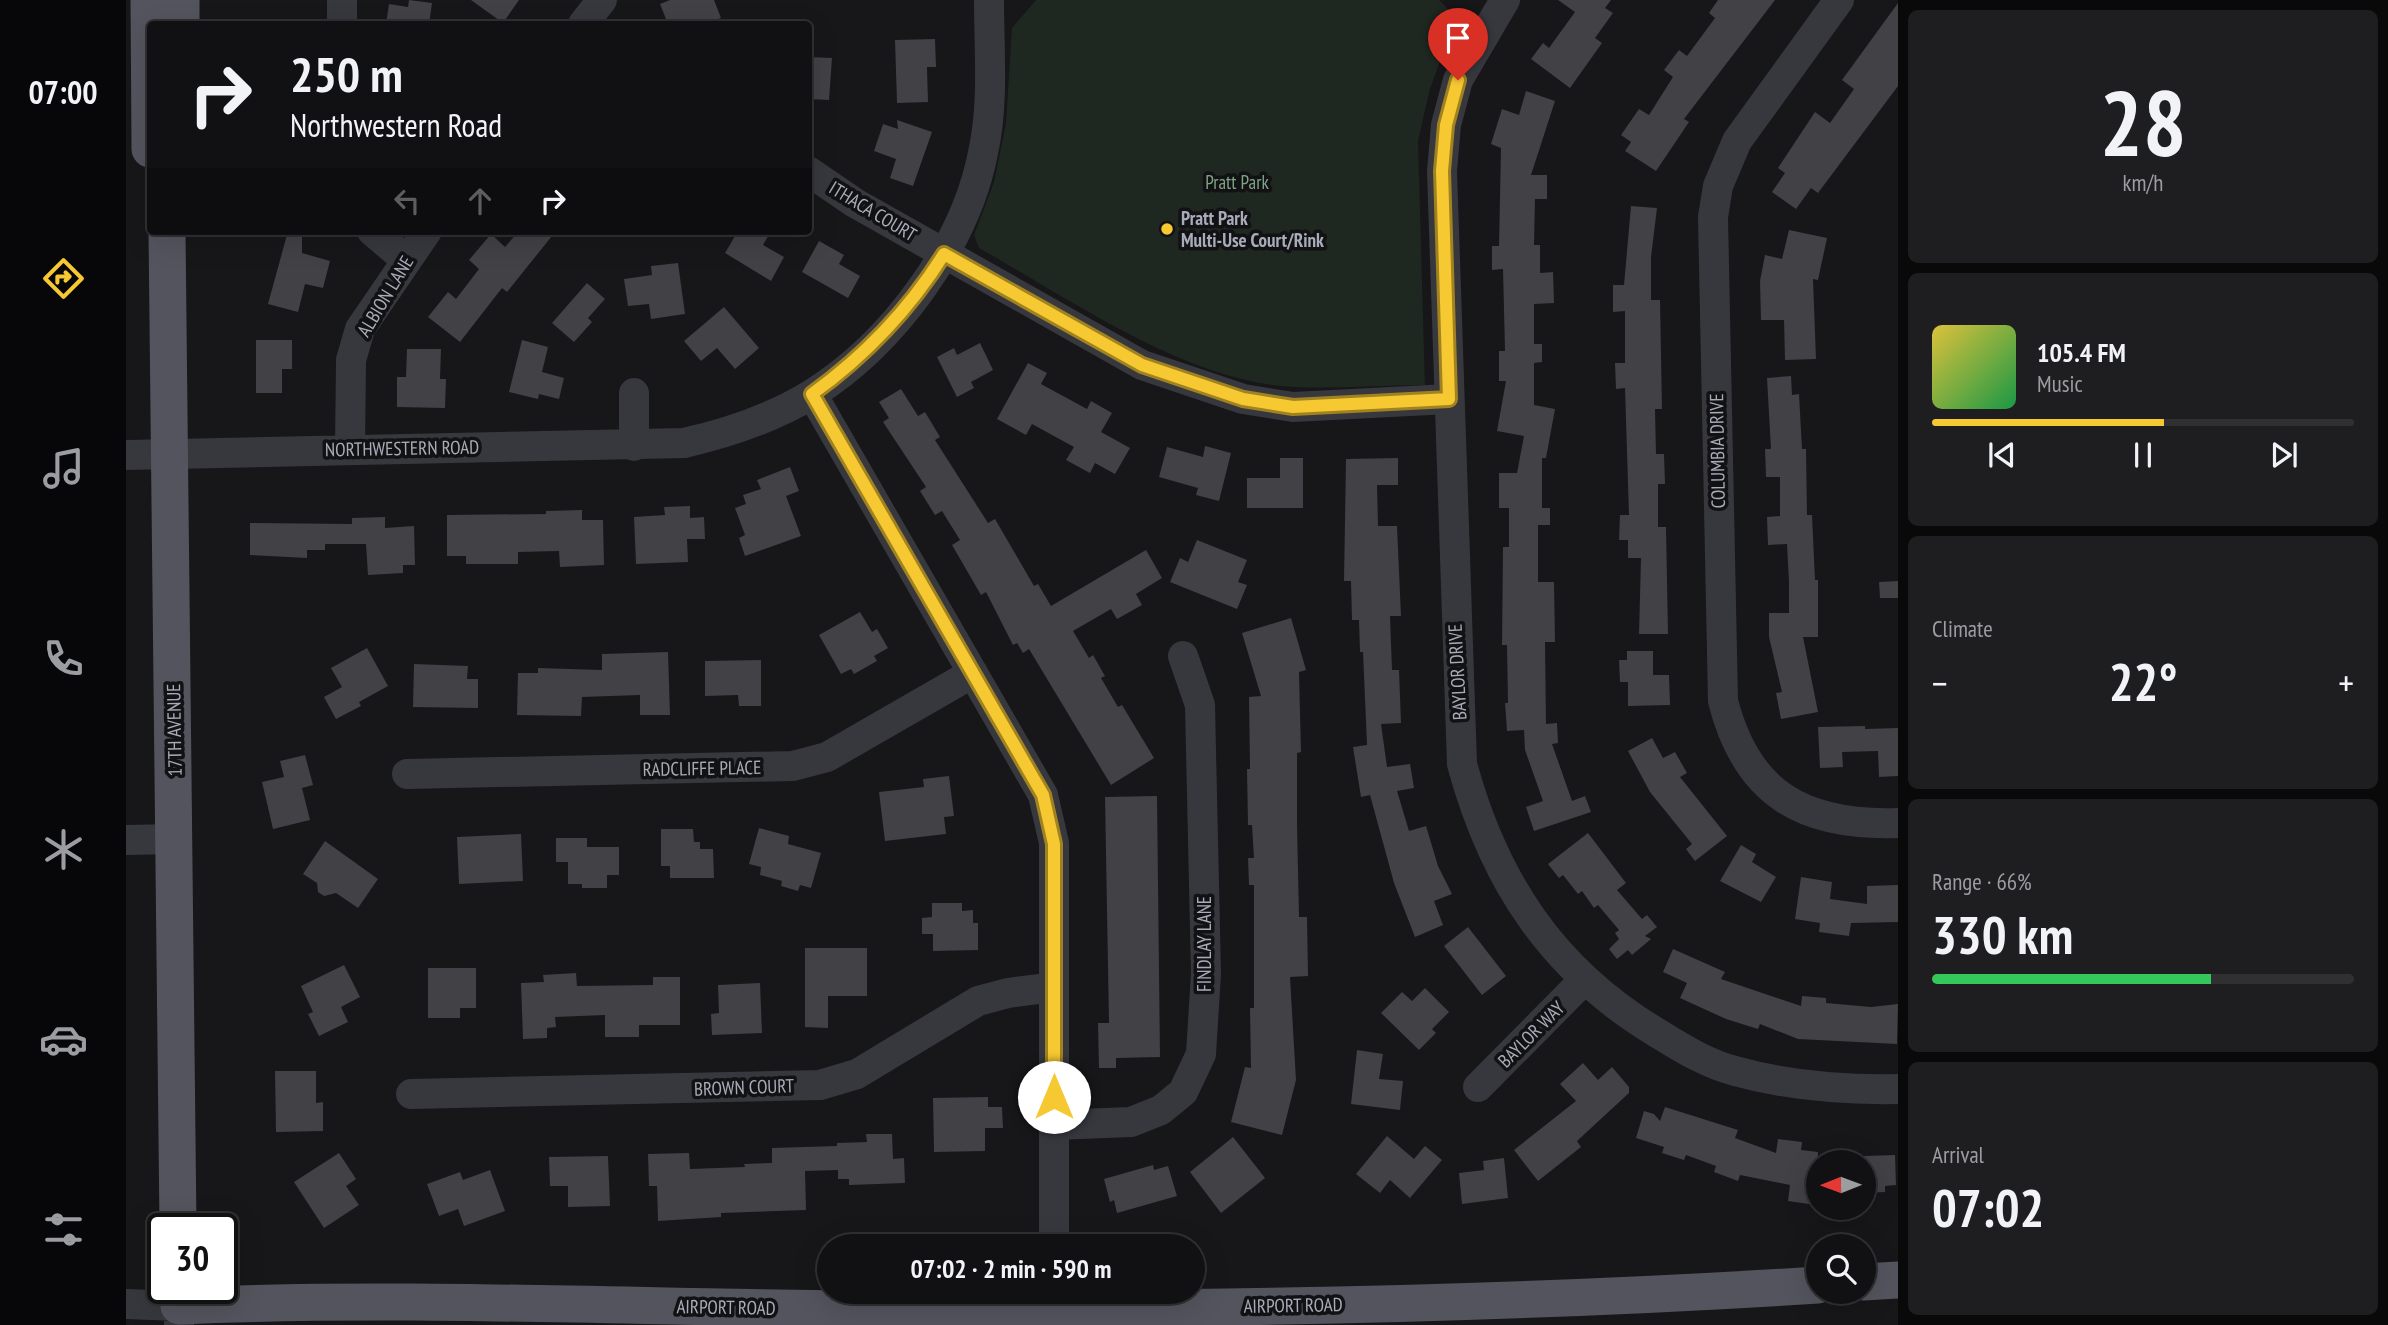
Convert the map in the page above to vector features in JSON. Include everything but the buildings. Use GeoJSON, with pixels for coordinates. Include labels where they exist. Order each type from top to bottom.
{"type":"FeatureCollection","features":[{"type":"Feature","properties":{"kind":"main road"},"geometry":{"type":"LineString","coordinates":[[149,0],[149,21]]}},
{"type":"Feature","properties":{"kind":"main road"},"geometry":{"type":"LineString","coordinates":[[181,0],[181,21]]}},
{"type":"Feature","properties":{"kind":"main road","name":"17TH AVENUE"},"geometry":{"type":"LineString","coordinates":[[167,235],[178,1213]]}},
{"type":"Feature","properties":{"kind":"main road"},"geometry":{"type":"LineString","coordinates":[[1876,1281],[1898,1280]]}},
{"type":"Feature","properties":{"kind":"main road","name":"AIRPORT ROAD"},"geometry":{"type":"LineString","coordinates":[[179,1306],[1061,1308],[1508,1301],[1806,1286]]}},
{"type":"Feature","properties":{"kind":"street"},"geometry":{"type":"LineString","coordinates":[[342,0],[342,21]]}},
{"type":"Feature","properties":{"kind":"street"},"geometry":{"type":"LineString","coordinates":[[585,21],[602,0]]}},
{"type":"Feature","properties":{"kind":"street","name":"NORTHWESTERN ROAD"},"geometry":{"type":"LineString","coordinates":[[126,455],[684,443],[711,437],[763,419],[812,394],[886,333],[922,290],[944,254],[970,199],[983,155],[990,110],[989,0]]}},
{"type":"Feature","properties":{"kind":"street","name":"BAYLOR DRIVE"},"geometry":{"type":"LineString","coordinates":[[1505,0],[1458,80],[1446,125],[1442,171],[1462,764],[1476,817],[1507,883],[1542,935],[1584,980],[1633,1019],[1688,1051],[1733,1070],[1804,1086],[1898,1089]]}},
{"type":"Feature","properties":{"kind":"street","name":"COLUMBIA DRIVE"},"geometry":{"type":"LineString","coordinates":[[1839,0],[1737,141],[1718,186],[1713,217],[1723,701],[1730,730],[1743,757],[1762,780],[1784,799],[1811,813],[1839,822],[1898,823]]}},
{"type":"Feature","properties":{"kind":"street","name":"ITHACA COURT"},"geometry":{"type":"LineString","coordinates":[[812,174],[855,203],[1142,365],[1243,399],[1293,407],[1449,399]]}},
{"type":"Feature","properties":{"kind":"street"},"geometry":{"type":"LineString","coordinates":[[377,235],[405,259]]}},
{"type":"Feature","properties":{"kind":"street","name":"ALBION LANE"},"geometry":{"type":"LineString","coordinates":[[350,449],[351,360],[360,329],[405,259],[424,235]]}},
{"type":"Feature","properties":{"kind":"street"},"geometry":{"type":"LineString","coordinates":[[634,393],[634,446]]}},
{"type":"Feature","properties":{"kind":"street"},"geometry":{"type":"LineString","coordinates":[[812,394],[1043,795],[1054,844],[1054,1234]]}},
{"type":"Feature","properties":{"kind":"street","name":"FINDLAY LANE"},"geometry":{"type":"LineString","coordinates":[[1054,1125],[1131,1122],[1161,1110],[1183,1092],[1201,1054],[1206,974],[1200,705],[1183,656]]}},
{"type":"Feature","properties":{"kind":"street","name":"RADCLIFFE PLACE"},"geometry":{"type":"LineString","coordinates":[[407,774],[793,766],[827,757],[973,673]]}},
{"type":"Feature","properties":{"kind":"street"},"geometry":{"type":"LineString","coordinates":[[126,840],[175,839]]}},
{"type":"Feature","properties":{"kind":"street","name":"BAYLOR WAY"},"geometry":{"type":"LineString","coordinates":[[1478,1087],[1584,980]]}},
{"type":"Feature","properties":{"kind":"street","name":"BROWN COURT"},"geometry":{"type":"LineString","coordinates":[[411,1094],[820,1085],[857,1074],[978,1002],[1008,993],[1054,987]]}},
{"type":"Feature","properties":{"kind":"street"},"geometry":{"type":"LineString","coordinates":[[126,1304],[179,1306]]}},
{"type":"Feature","properties":{"kind":"green space","name":"Pratt Park"},"geometry":{"type":"Polygon","coordinates":[[[1036,0],[1439,0],[1456,17],[1430,89],[1418,141],[1425,385],[1299,387],[1242,379],[1203,367],[1125,332],[979,248],[974,235],[994,182],[1006,123],[1012,28],[1036,0]]]}},
{"type":"Feature","properties":{"kind":"place","name":"Pratt Park Multi-Use Court/Rink"},"geometry":{"type":"Point","coordinates":[1167,229]}},
{"type":"Feature","properties":{"kind":"route"},"geometry":{"type":"LineString","coordinates":[[1054,1097],[1054,844],[1043,795],[812,394],[886,333],[922,290],[944,254],[1142,365],[1243,399],[1293,407],[1449,399],[1442,171],[1446,125],[1458,80]]}}]}
